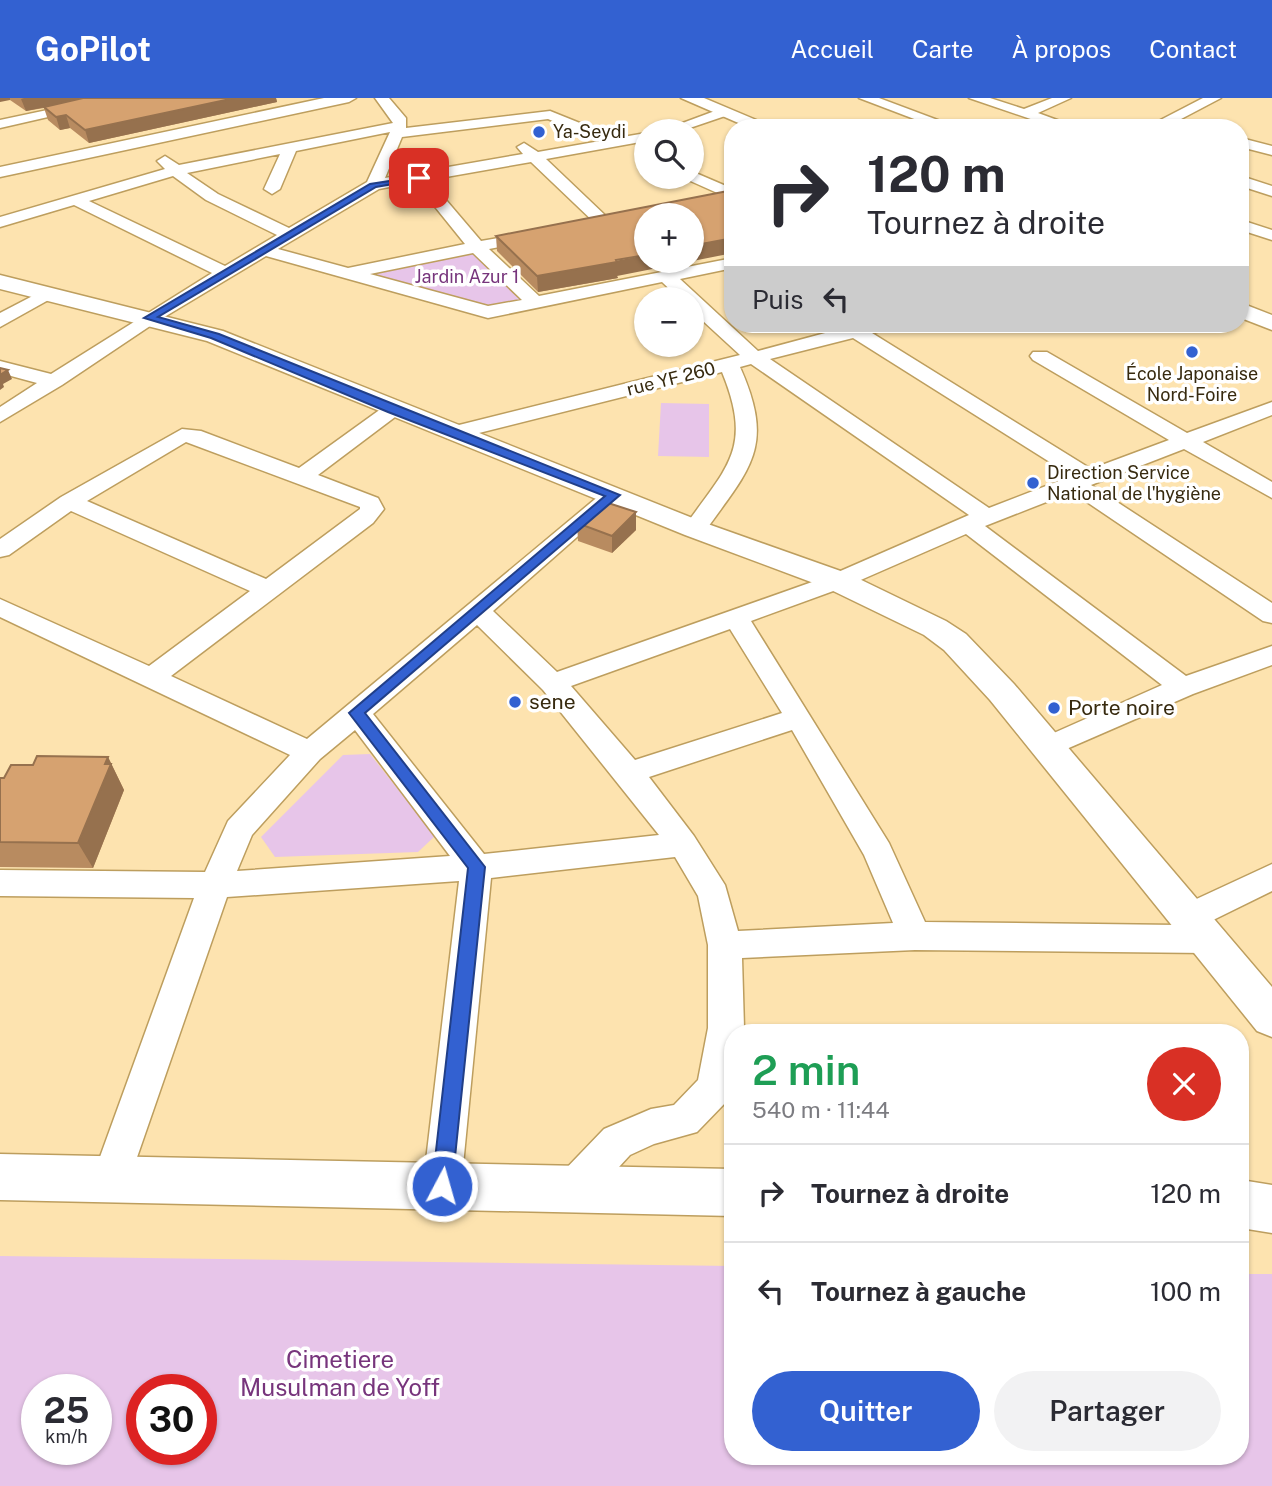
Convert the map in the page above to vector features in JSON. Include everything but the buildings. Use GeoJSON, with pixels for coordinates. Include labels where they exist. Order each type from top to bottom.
{"type":"FeatureCollection","features":[{"type":"Feature","properties":{"kind":"street"},"geometry":{"type":"LineString","coordinates":[[0,124],[124,98]]}},
{"type":"Feature","properties":{"kind":"street"},"geometry":{"type":"LineString","coordinates":[[0,173],[206,127],[290,102],[349,98]]}},
{"type":"Feature","properties":{"kind":"street"},"geometry":{"type":"LineString","coordinates":[[373,185],[399,130],[399,118],[382,98]]}},
{"type":"Feature","properties":{"kind":"street"},"geometry":{"type":"LineString","coordinates":[[689,98],[742,119]]}},
{"type":"Feature","properties":{"kind":"street"},"geometry":{"type":"LineString","coordinates":[[866,98],[926,119]]}},
{"type":"Feature","properties":{"kind":"street"},"geometry":{"type":"LineString","coordinates":[[886,105],[907,98]]}},
{"type":"Feature","properties":{"kind":"street"},"geometry":{"type":"LineString","coordinates":[[976,98],[1044,119]]}},
{"type":"Feature","properties":{"kind":"street"},"geometry":{"type":"LineString","coordinates":[[1025,113],[1064,98]]}},
{"type":"Feature","properties":{"kind":"street"},"geometry":{"type":"LineString","coordinates":[[1170,119],[1213,98]]}},
{"type":"Feature","properties":{"kind":"street"},"geometry":{"type":"LineString","coordinates":[[8,105],[22,119]]}},
{"type":"Feature","properties":{"kind":"street"},"geometry":{"type":"LineString","coordinates":[[703,119],[723,112]]}},
{"type":"Feature","properties":{"kind":"street"},"geometry":{"type":"LineString","coordinates":[[0,222],[177,170],[291,145],[399,130],[499,119],[557,116],[634,150]]}},
{"type":"Feature","properties":{"kind":"street"},"geometry":{"type":"LineString","coordinates":[[499,119],[533,157],[609,220],[577,226]]}},
{"type":"Feature","properties":{"kind":"street"},"geometry":{"type":"LineString","coordinates":[[206,127],[241,156]]}},
{"type":"Feature","properties":{"kind":"street"},"geometry":{"type":"LineString","coordinates":[[1249,142],[1272,136]]}},
{"type":"Feature","properties":{"kind":"street"},"geometry":{"type":"LineString","coordinates":[[0,416],[149,318],[373,185],[634,140]]}},
{"type":"Feature","properties":{"kind":"street"},"geometry":{"type":"LineString","coordinates":[[139,141],[192,185],[289,235]]}},
{"type":"Feature","properties":{"kind":"street"},"geometry":{"type":"LineString","coordinates":[[1249,144],[1272,151]]}},
{"type":"Feature","properties":{"kind":"street"},"geometry":{"type":"LineString","coordinates":[[272,189],[291,145]]}},
{"type":"Feature","properties":{"kind":"street"},"geometry":{"type":"LineString","coordinates":[[419,178],[477,247],[535,302]]}},
{"type":"Feature","properties":{"kind":"street"},"geometry":{"type":"LineString","coordinates":[[704,182],[724,192]]}},
{"type":"Feature","properties":{"kind":"street"},"geometry":{"type":"LineString","coordinates":[[1249,184],[1272,191]]}},
{"type":"Feature","properties":{"kind":"street"},"geometry":{"type":"LineString","coordinates":[[707,202],[724,198]]}},
{"type":"Feature","properties":{"kind":"street"},"geometry":{"type":"LineString","coordinates":[[73,199],[226,273]]}},
{"type":"Feature","properties":{"kind":"street"},"geometry":{"type":"LineString","coordinates":[[1249,228],[1272,235]]}},
{"type":"Feature","properties":{"kind":"street"},"geometry":{"type":"LineString","coordinates":[[349,272],[552,232]]}},
{"type":"Feature","properties":{"kind":"street"},"geometry":{"type":"LineString","coordinates":[[264,250],[480,311],[724,265]]}},
{"type":"Feature","properties":{"kind":"street"},"geometry":{"type":"LineString","coordinates":[[667,277],[724,330]]}},
{"type":"Feature","properties":{"kind":"street"},"geometry":{"type":"LineString","coordinates":[[0,282],[215,336],[392,410],[695,529],[838,581],[912,614],[955,642],[1048,747],[1272,1018]]}},
{"type":"Feature","properties":{"kind":"street"},"geometry":{"type":"LineString","coordinates":[[0,321],[46,294]]}},
{"type":"Feature","properties":{"kind":"street"},"geometry":{"type":"LineString","coordinates":[[1249,313],[1272,323]]}},
{"type":"Feature","properties":{"kind":"street"},"geometry":{"type":"LineString","coordinates":[[727,333],[752,356],[977,521],[1183,687]]}},
{"type":"Feature","properties":{"kind":"street","name":"rue YF 260"},"geometry":{"type":"LineString","coordinates":[[455,433],[847,333]]}},
{"type":"Feature","properties":{"kind":"street"},"geometry":{"type":"LineString","coordinates":[[858,333],[1083,481],[1272,615]]}},
{"type":"Feature","properties":{"kind":"street"},"geometry":{"type":"LineString","coordinates":[[1041,355],[1272,491]]}},
{"type":"Feature","properties":{"kind":"street"},"geometry":{"type":"LineString","coordinates":[[695,529],[746,456],[750,424],[729,364]]}},
{"type":"Feature","properties":{"kind":"street"},"geometry":{"type":"LineString","coordinates":[[0,367],[55,381]]}},
{"type":"Feature","properties":{"kind":"street"},"geometry":{"type":"LineString","coordinates":[[552,683],[838,581],[977,521],[1272,408]]}},
{"type":"Feature","properties":{"kind":"street"},"geometry":{"type":"LineString","coordinates":[[301,477],[392,410]]}},
{"type":"Feature","properties":{"kind":"street"},"geometry":{"type":"LineString","coordinates":[[0,550],[69,502],[182,435],[193,436],[370,503],[372,509],[365,518],[150,678]]}},
{"type":"Feature","properties":{"kind":"street"},"geometry":{"type":"LineString","coordinates":[[111,1179],[215,885],[239,829],[310,752],[479,612],[614,495]]}},
{"type":"Feature","properties":{"kind":"street"},"geometry":{"type":"LineString","coordinates":[[69,502],[267,589]]}},
{"type":"Feature","properties":{"kind":"street"},"geometry":{"type":"LineString","coordinates":[[0,607],[310,752]]}},
{"type":"Feature","properties":{"kind":"street"},"geometry":{"type":"LineString","coordinates":[[479,612],[552,683],[629,773],[683,844],[714,894],[725,945],[726,1024]]}},
{"type":"Feature","properties":{"kind":"street"},"geometry":{"type":"LineString","coordinates":[[735,617],[799,718],[878,852],[915,936]]}},
{"type":"Feature","properties":{"kind":"street"},"geometry":{"type":"LineString","coordinates":[[1048,747],[1183,687],[1272,655]]}},
{"type":"Feature","properties":{"kind":"street"},"geometry":{"type":"LineString","coordinates":[[357,713],[476,867],[442,1186]]}},
{"type":"Feature","properties":{"kind":"street"},"geometry":{"type":"LineString","coordinates":[[629,773],[799,718]]}},
{"type":"Feature","properties":{"kind":"street"},"geometry":{"type":"LineString","coordinates":[[0,883],[215,885],[476,867],[683,844]]}},
{"type":"Feature","properties":{"kind":"street"},"geometry":{"type":"LineString","coordinates":[[725,945],[915,936],[1198,928],[1272,877]]}},
{"type":"Feature","properties":{"kind":"street"},"geometry":{"type":"LineString","coordinates":[[570,1192],[617,1142],[651,1127],[684,1120],[715,1088],[724,1039]]}},
{"type":"Feature","properties":{"kind":"street"},"geometry":{"type":"LineString","coordinates":[[0,1177],[442,1186],[570,1192],[724,1193]]}},
{"type":"Feature","properties":{"kind":"green space","name":"Jardin Azur 1"},"geometry":{"type":"Polygon","coordinates":[[[473,251],[524,301],[488,308],[365,273],[473,251]]]}},
{"type":"Feature","properties":{"kind":"green space"},"geometry":{"type":"Polygon","coordinates":[[[661,403],[709,404],[709,457],[658,456],[661,403]]]}},
{"type":"Feature","properties":{"kind":"green space"},"geometry":{"type":"Polygon","coordinates":[[[370,754],[435,836],[418,852],[275,857],[261,837],[343,755],[370,754]]]}},
{"type":"Feature","properties":{"kind":"green space","name":"Cimetiere Musulman de Yoff"},"geometry":{"type":"Polygon","coordinates":[[[0,1256],[724,1266],[724,1465],[1249,1465],[1249,1274],[1272,1274],[1272,1486],[0,1486],[0,1256]]]}},
{"type":"Feature","properties":{"kind":"place","name":"Ya-Seydi"},"geometry":{"type":"Point","coordinates":[539,132]}},
{"type":"Feature","properties":{"kind":"place","name":"École Japonaise Nord-Foire"},"geometry":{"type":"Point","coordinates":[1192,352]}},
{"type":"Feature","properties":{"kind":"place","name":"Direction Service National de l'hygiène"},"geometry":{"type":"Point","coordinates":[1033,483]}},
{"type":"Feature","properties":{"kind":"place","name":"sene"},"geometry":{"type":"Point","coordinates":[515,702]}},
{"type":"Feature","properties":{"kind":"place","name":"Porte noire"},"geometry":{"type":"Point","coordinates":[1054,708]}},
{"type":"Feature","properties":{"kind":"route"},"geometry":{"type":"LineString","coordinates":[[419,178],[373,185],[149,318],[215,336],[392,410],[614,495],[357,713],[476,867],[442,1186]]}}]}
